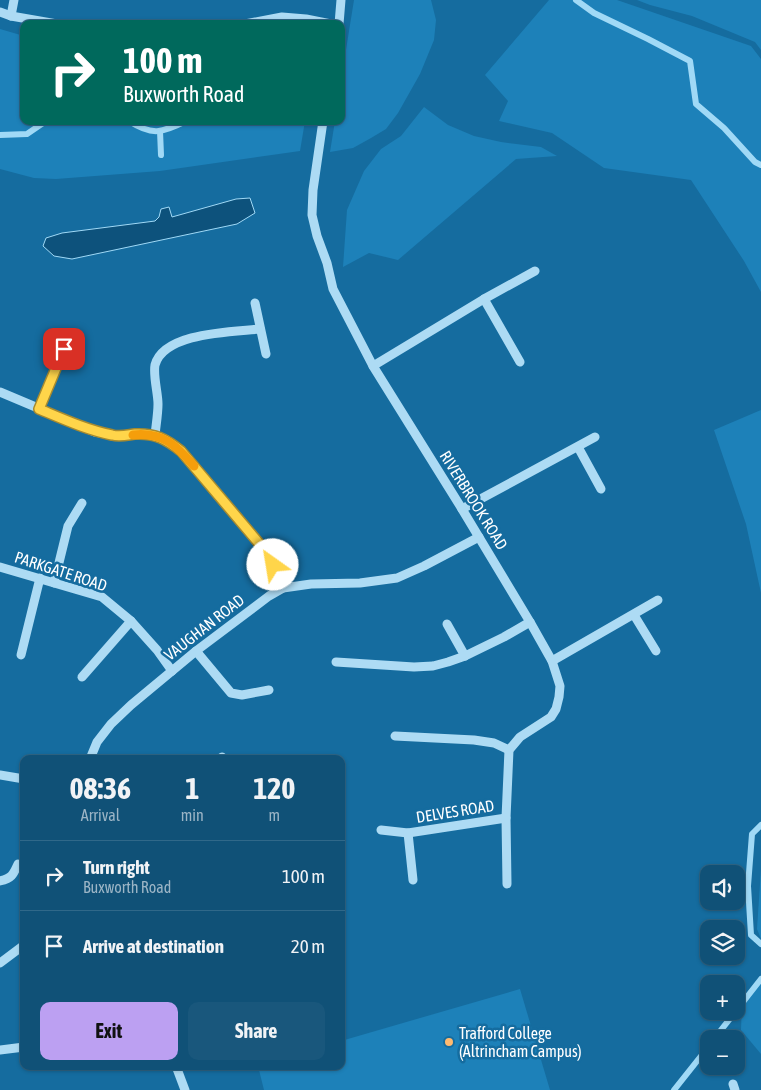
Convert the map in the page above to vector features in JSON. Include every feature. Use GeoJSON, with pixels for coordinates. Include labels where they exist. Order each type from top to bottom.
{"type":"FeatureCollection","features":[{"type":"Feature","properties":{"kind":"street"},"geometry":{"type":"LineString","coordinates":[[11,16],[14,0]]}},
{"type":"Feature","properties":{"kind":"street"},"geometry":{"type":"LineString","coordinates":[[339,20],[341,0]]}},
{"type":"Feature","properties":{"kind":"street"},"geometry":{"type":"LineString","coordinates":[[0,12],[34,20]]}},
{"type":"Feature","properties":{"kind":"street"},"geometry":{"type":"LineString","coordinates":[[266,20],[282,17],[311,20]]}},
{"type":"Feature","properties":{"kind":"street","name":"RIVERBROOK ROAD"},"geometry":{"type":"LineString","coordinates":[[322,125],[313,190],[312,215],[333,289],[373,366],[530,622],[552,661],[560,686],[556,709],[551,717],[520,737],[509,750]]}},
{"type":"Feature","properties":{"kind":"street"},"geometry":{"type":"LineString","coordinates":[[373,366],[484,299],[535,271]]}},
{"type":"Feature","properties":{"kind":"street"},"geometry":{"type":"LineString","coordinates":[[484,299],[520,362]]}},
{"type":"Feature","properties":{"kind":"street"},"geometry":{"type":"LineString","coordinates":[[255,303],[266,354]]}},
{"type":"Feature","properties":{"kind":"street"},"geometry":{"type":"LineString","coordinates":[[155,435],[158,404],[155,366],[162,354],[173,344],[187,339],[212,334],[260,330]]}},
{"type":"Feature","properties":{"kind":"street"},"geometry":{"type":"LineString","coordinates":[[39,409],[64,349]]}},
{"type":"Feature","properties":{"kind":"street"},"geometry":{"type":"LineString","coordinates":[[0,392],[95,432],[117,436],[155,435],[168,440],[181,451],[263,548],[283,588]]}},
{"type":"Feature","properties":{"kind":"street"},"geometry":{"type":"LineString","coordinates":[[462,509],[595,437]]}},
{"type":"Feature","properties":{"kind":"street"},"geometry":{"type":"LineString","coordinates":[[578,447],[601,489]]}},
{"type":"Feature","properties":{"kind":"street"},"geometry":{"type":"LineString","coordinates":[[54,582],[68,526],[82,503]]}},
{"type":"Feature","properties":{"kind":"street","name":"VAUGHAN ROAD"},"geometry":{"type":"LineString","coordinates":[[92,755],[97,742],[110,724],[196,651],[268,596],[283,588],[311,584],[360,583],[397,578],[479,537]]}},
{"type":"Feature","properties":{"kind":"street","name":"PARKGATE ROAD"},"geometry":{"type":"LineString","coordinates":[[0,567],[102,597],[131,621],[172,671]]}},
{"type":"Feature","properties":{"kind":"street"},"geometry":{"type":"LineString","coordinates":[[21,655],[40,578]]}},
{"type":"Feature","properties":{"kind":"street"},"geometry":{"type":"LineString","coordinates":[[552,661],[658,600]]}},
{"type":"Feature","properties":{"kind":"street"},"geometry":{"type":"LineString","coordinates":[[634,615],[656,651]]}},
{"type":"Feature","properties":{"kind":"street"},"geometry":{"type":"LineString","coordinates":[[82,676],[131,621]]}},
{"type":"Feature","properties":{"kind":"street"},"geometry":{"type":"LineString","coordinates":[[336,662],[433,666],[464,656],[530,622]]}},
{"type":"Feature","properties":{"kind":"street"},"geometry":{"type":"LineString","coordinates":[[447,624],[464,656]]}},
{"type":"Feature","properties":{"kind":"street"},"geometry":{"type":"LineString","coordinates":[[196,651],[231,693],[242,695],[269,690]]}},
{"type":"Feature","properties":{"kind":"street"},"geometry":{"type":"LineString","coordinates":[[395,736],[474,740],[494,743],[509,750],[506,818],[507,884]]}},
{"type":"Feature","properties":{"kind":"street"},"geometry":{"type":"LineString","coordinates":[[0,775],[20,778]]}},
{"type":"Feature","properties":{"kind":"street","name":"DELVES ROAD"},"geometry":{"type":"LineString","coordinates":[[381,830],[408,833],[506,818]]}},
{"type":"Feature","properties":{"kind":"street","name":"DELVES ROAD"},"geometry":{"type":"LineString","coordinates":[[408,833],[413,880]]}},
{"type":"Feature","properties":{"kind":"street"},"geometry":{"type":"LineString","coordinates":[[0,881],[8,879],[13,875],[18,864]]}},
{"type":"Feature","properties":{"kind":"street"},"geometry":{"type":"LineString","coordinates":[[0,963],[20,948]]}},
{"type":"Feature","properties":{"kind":"street"},"geometry":{"type":"LineString","coordinates":[[0,1050],[20,1048]]}},
{"type":"Feature","properties":{"kind":"street"},"geometry":{"type":"LineString","coordinates":[[178,1070],[185,1090]]}},
{"type":"Feature","properties":{"kind":"shaded area"},"geometry":{"type":"Polygon","coordinates":[[[354,0],[431,0],[436,20],[434,40],[420,74],[398,113],[386,129],[353,148],[330,152],[334,125],[345,125],[345,56],[354,0]]]}},
{"type":"Feature","properties":{"kind":"shaded area"},"geometry":{"type":"Polygon","coordinates":[[[549,0],[617,0],[751,46],[761,59],[761,292],[744,261],[691,180],[604,168],[552,133],[499,121],[508,101],[485,75],[549,0]]]}},
{"type":"Feature","properties":{"kind":"shaded area"},"geometry":{"type":"Polygon","coordinates":[[[637,0],[761,0],[761,50],[755,42],[692,16],[637,0]]]}},
{"type":"Feature","properties":{"kind":"shaded area"},"geometry":{"type":"Polygon","coordinates":[[[0,29],[20,35],[20,125],[304,125],[300,151],[160,171],[56,179],[34,178],[0,169],[0,29]]]}},
{"type":"Feature","properties":{"kind":"shaded area"},"geometry":{"type":"Polygon","coordinates":[[[424,107],[448,125],[474,136],[501,142],[541,147],[557,156],[516,159],[398,260],[369,253],[343,267],[347,210],[364,171],[381,149],[401,136],[424,107]]]}},
{"type":"Feature","properties":{"kind":"shaded area"},"geometry":{"type":"Polygon","coordinates":[[[250,198],[255,213],[237,224],[72,259],[54,256],[43,246],[46,238],[62,233],[155,221],[159,217],[161,209],[169,207],[172,217],[236,199],[250,198]]]}},
{"type":"Feature","properties":{"kind":"shaded area"},"geometry":{"type":"Polygon","coordinates":[[[761,410],[761,593],[746,524],[714,430],[761,410]]]}},
{"type":"Feature","properties":{"kind":"shaded area"},"geometry":{"type":"Polygon","coordinates":[[[761,869],[761,939],[757,929],[761,869]]]}},
{"type":"Feature","properties":{"kind":"shaded area"},"geometry":{"type":"Polygon","coordinates":[[[761,979],[761,1054],[745,1035],[745,1030],[741,1030],[741,1020],[745,1020],[745,1000],[761,979]]]}},
{"type":"Feature","properties":{"kind":"shaded area","name":"Trafford College (Altrincham Campus)"},"geometry":{"type":"Polygon","coordinates":[[[520,989],[550,1090],[264,1090],[259,1070],[345,1070],[345,1040],[520,989]]]}},
{"type":"Feature","properties":{"kind":"waterway"},"geometry":{"type":"LineString","coordinates":[[576,0],[594,13],[690,61],[696,104],[724,128],[755,162],[761,165]]}},
{"type":"Feature","properties":{"kind":"waterway"},"geometry":{"type":"LineString","coordinates":[[0,135],[27,134],[40,125]]}},
{"type":"Feature","properties":{"kind":"waterway"},"geometry":{"type":"LineString","coordinates":[[135,125],[151,131],[163,130],[177,125]]}},
{"type":"Feature","properties":{"kind":"waterway"},"geometry":{"type":"LineString","coordinates":[[160,131],[161,155]]}},
{"type":"Feature","properties":{"kind":"waterway"},"geometry":{"type":"LineString","coordinates":[[761,825],[752,834],[748,886],[751,935],[761,944]]}},
{"type":"Feature","properties":{"kind":"waterway"},"geometry":{"type":"LineString","coordinates":[[745,999],[761,979]]}},
{"type":"Feature","properties":{"kind":"waterway"},"geometry":{"type":"LineString","coordinates":[[721,1030],[729,1020]]}},
{"type":"Feature","properties":{"kind":"waterway"},"geometry":{"type":"LineString","coordinates":[[674,1090],[700,1057]]}},
{"type":"Feature","properties":{"kind":"slow traffic"},"geometry":{"type":"LineString","coordinates":[[133,435],[155,435],[168,440],[194,466]]}},
{"type":"Feature","properties":{"kind":"place","name":"Trafford College (Altrincham Campus)"},"geometry":{"type":"Point","coordinates":[449,1042]}},
{"type":"Feature","properties":{"kind":"route"},"geometry":{"type":"LineString","coordinates":[[64,349],[39,409],[95,432],[117,436],[155,435],[168,440],[181,451],[263,548],[273,565]]}}]}
